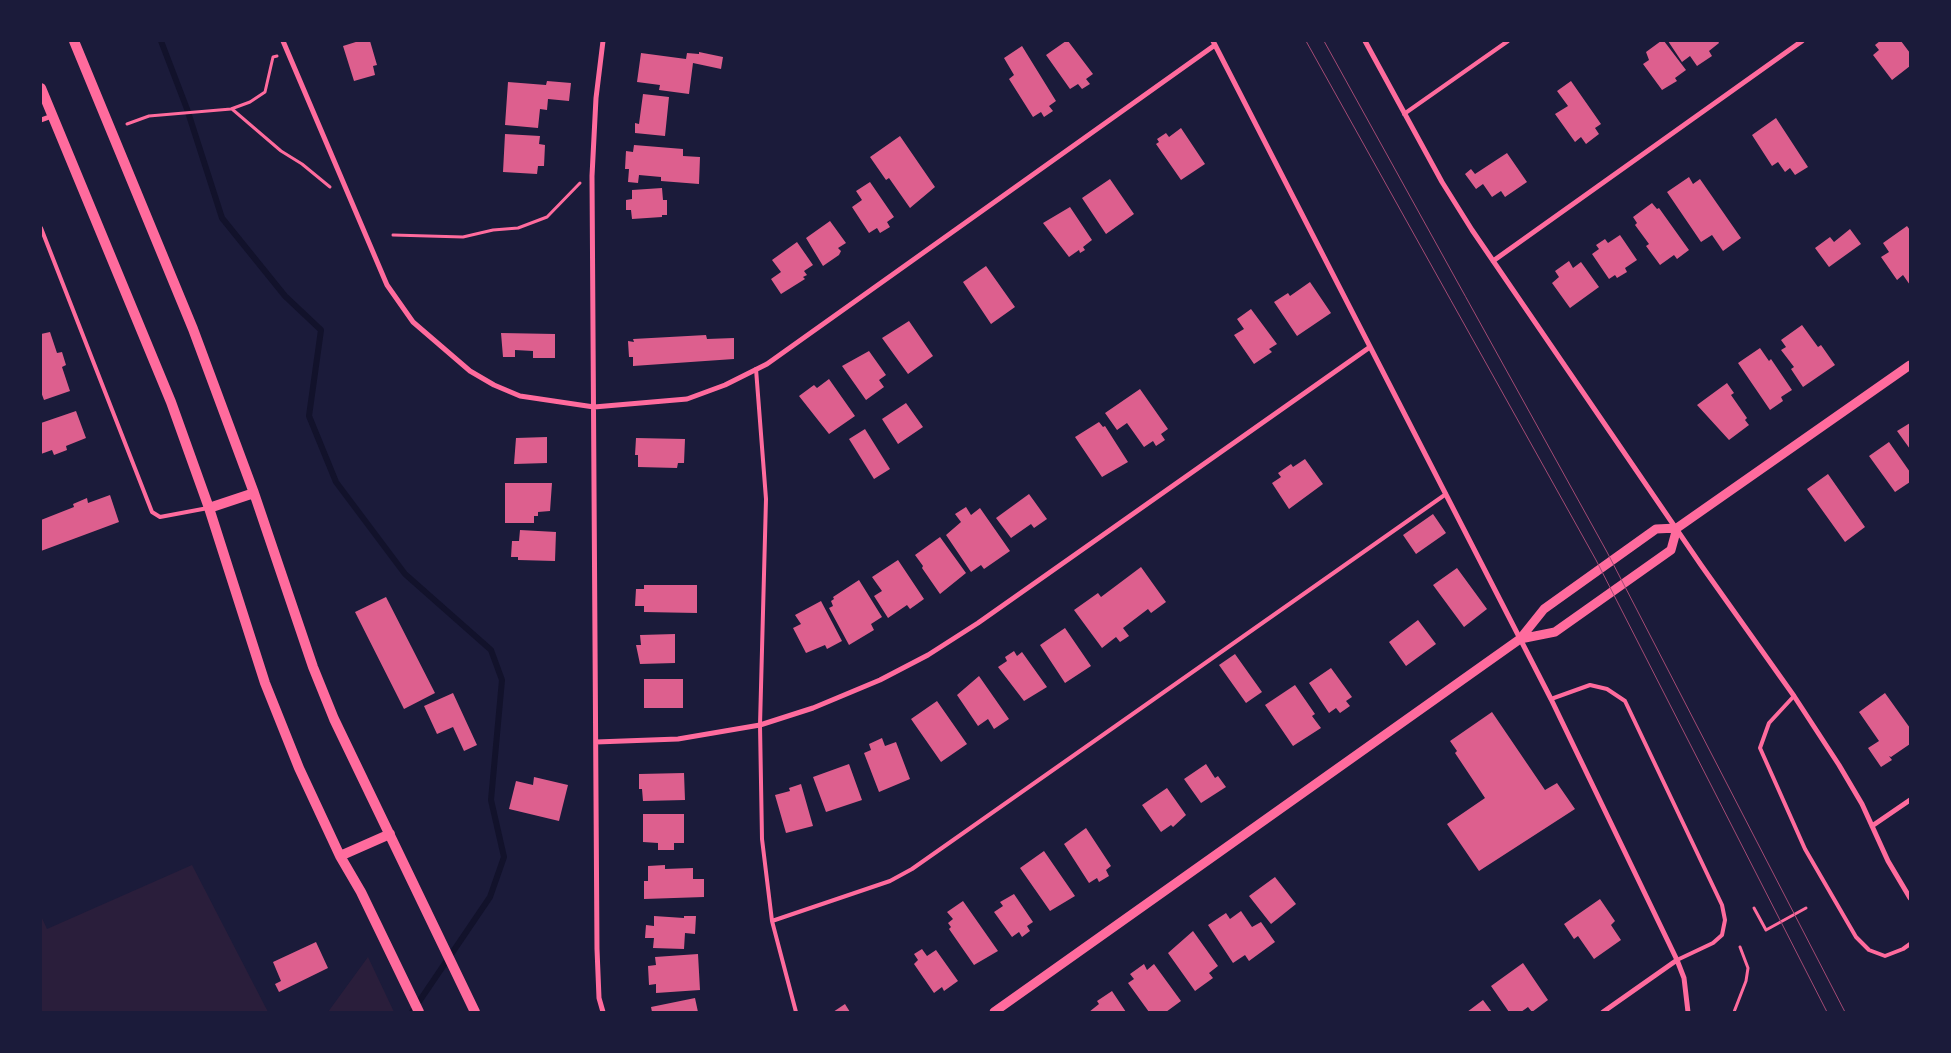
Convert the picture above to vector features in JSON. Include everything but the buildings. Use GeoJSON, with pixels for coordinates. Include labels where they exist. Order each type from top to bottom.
{"type":"FeatureCollection","features":[{"type":"Feature","properties":{"kind":"main road"},"geometry":{"type":"LineString","coordinates":[[74,41],[173,278],[254,494],[313,667],[334,719],[475,1012]]}},
{"type":"Feature","properties":{"kind":"main road"},"geometry":{"type":"LineString","coordinates":[[41,88],[171,402],[209,508],[265,683],[299,768],[340,856],[361,892],[420,1012]]}},
{"type":"Feature","properties":{"kind":"main road"},"geometry":{"type":"LineString","coordinates":[[209,508],[254,494]]}},
{"type":"Feature","properties":{"kind":"main road"},"geometry":{"type":"LineString","coordinates":[[340,856],[390,834]]}},
{"type":"Feature","properties":{"kind":"street"},"geometry":{"type":"LineString","coordinates":[[283,41],[387,285],[412,322],[470,371],[494,385],[520,396],[594,407],[687,399],[725,385],[756,369],[1214,43],[1551,698],[1677,960],[1684,978],[1688,1012]]}},
{"type":"Feature","properties":{"kind":"street"},"geometry":{"type":"LineString","coordinates":[[603,41],[596,98],[592,176],[597,949],[600,998],[603,1012]]}},
{"type":"Feature","properties":{"kind":"street"},"geometry":{"type":"LineString","coordinates":[[1365,41],[1442,182],[1493,261],[1840,765],[1888,861],[1910,898]]}},
{"type":"Feature","properties":{"kind":"street"},"geometry":{"type":"LineString","coordinates":[[1493,261],[1802,41]]}},
{"type":"Feature","properties":{"kind":"street"},"geometry":{"type":"LineString","coordinates":[[41,120],[53,116]]}},
{"type":"Feature","properties":{"kind":"street"},"geometry":{"type":"LineString","coordinates":[[596,742],[678,739],[760,725],[813,708],[863,687],[928,655],[978,623],[1370,347]]}},
{"type":"Feature","properties":{"kind":"street"},"geometry":{"type":"LineString","coordinates":[[994,1012],[1520,639],[1544,609],[1656,529],[1677,528],[1910,365]]}},
{"type":"Feature","properties":{"kind":"street"},"geometry":{"type":"LineString","coordinates":[[1520,639],[1555,632],[1671,550],[1677,528]]}},
{"type":"Feature","properties":{"kind":"street"},"geometry":{"type":"LineString","coordinates":[[1872,826],[1910,800]]}},
{"type":"Feature","properties":{"kind":"street"},"geometry":{"type":"LineString","coordinates":[[1603,1012],[1677,960]]}},
{"type":"Feature","properties":{"kind":"lane"},"geometry":{"type":"LineString","coordinates":[[1404,114],[1508,41]]}},
{"type":"Feature","properties":{"kind":"lane"},"geometry":{"type":"LineString","coordinates":[[41,228],[152,512],[160,517],[209,508]]}},
{"type":"Feature","properties":{"kind":"lane"},"geometry":{"type":"LineString","coordinates":[[756,369],[766,499],[760,725],[762,839],[772,921],[796,1012]]}},
{"type":"Feature","properties":{"kind":"lane"},"geometry":{"type":"LineString","coordinates":[[772,921],[890,880],[912,869],[1446,494]]}},
{"type":"Feature","properties":{"kind":"lane"},"geometry":{"type":"LineString","coordinates":[[1551,698],[1590,686],[1607,689],[1625,701],[1722,905],[1725,920],[1722,935],[1713,943],[1677,960]]}},
{"type":"Feature","properties":{"kind":"lane"},"geometry":{"type":"LineString","coordinates":[[1794,696],[1769,723],[1760,748],[1805,849],[1856,936],[1869,950],[1885,956],[1910,944]]}},
{"type":"Feature","properties":{"kind":"path"},"geometry":{"type":"LineString","coordinates":[[127,124],[149,116],[231,109],[265,92],[273,57],[287,51]]}},
{"type":"Feature","properties":{"kind":"path"},"geometry":{"type":"LineString","coordinates":[[231,109],[244,117],[258,133],[302,164],[329,187],[344,186]]}},
{"type":"Feature","properties":{"kind":"path"},"geometry":{"type":"LineString","coordinates":[[393,235],[462,237],[492,230],[518,228],[548,217],[587,176]]}},
{"type":"Feature","properties":{"kind":"path"},"geometry":{"type":"LineString","coordinates":[[1754,908],[1766,930],[1806,908]]}},
{"type":"Feature","properties":{"kind":"path"},"geometry":{"type":"LineString","coordinates":[[1734,1012],[1746,981],[1748,968],[1740,947]]}},
{"type":"Feature","properties":{"kind":"shaded area"},"geometry":{"type":"Polygon","coordinates":[[[192,865],[268,1012],[41,1012],[41,916],[47,929],[192,865]]]}},
{"type":"Feature","properties":{"kind":"shaded area"},"geometry":{"type":"Polygon","coordinates":[[[368,957],[394,1012],[328,1012],[368,957]]]}},
{"type":"Feature","properties":{"kind":"waterway"},"geometry":{"type":"LineString","coordinates":[[161,41],[187,109],[222,218],[285,296],[321,330],[309,416],[336,482],[405,574],[491,650],[502,680],[491,800],[504,857],[490,897],[412,1012]]}},
{"type":"Feature","properties":{"kind":"tram line"},"geometry":{"type":"LineString","coordinates":[[1306,41],[1596,560],[1827,1012]]}},
{"type":"Feature","properties":{"kind":"tram line"},"geometry":{"type":"LineString","coordinates":[[1324,41],[1607,552],[1845,1012]]}}]}
